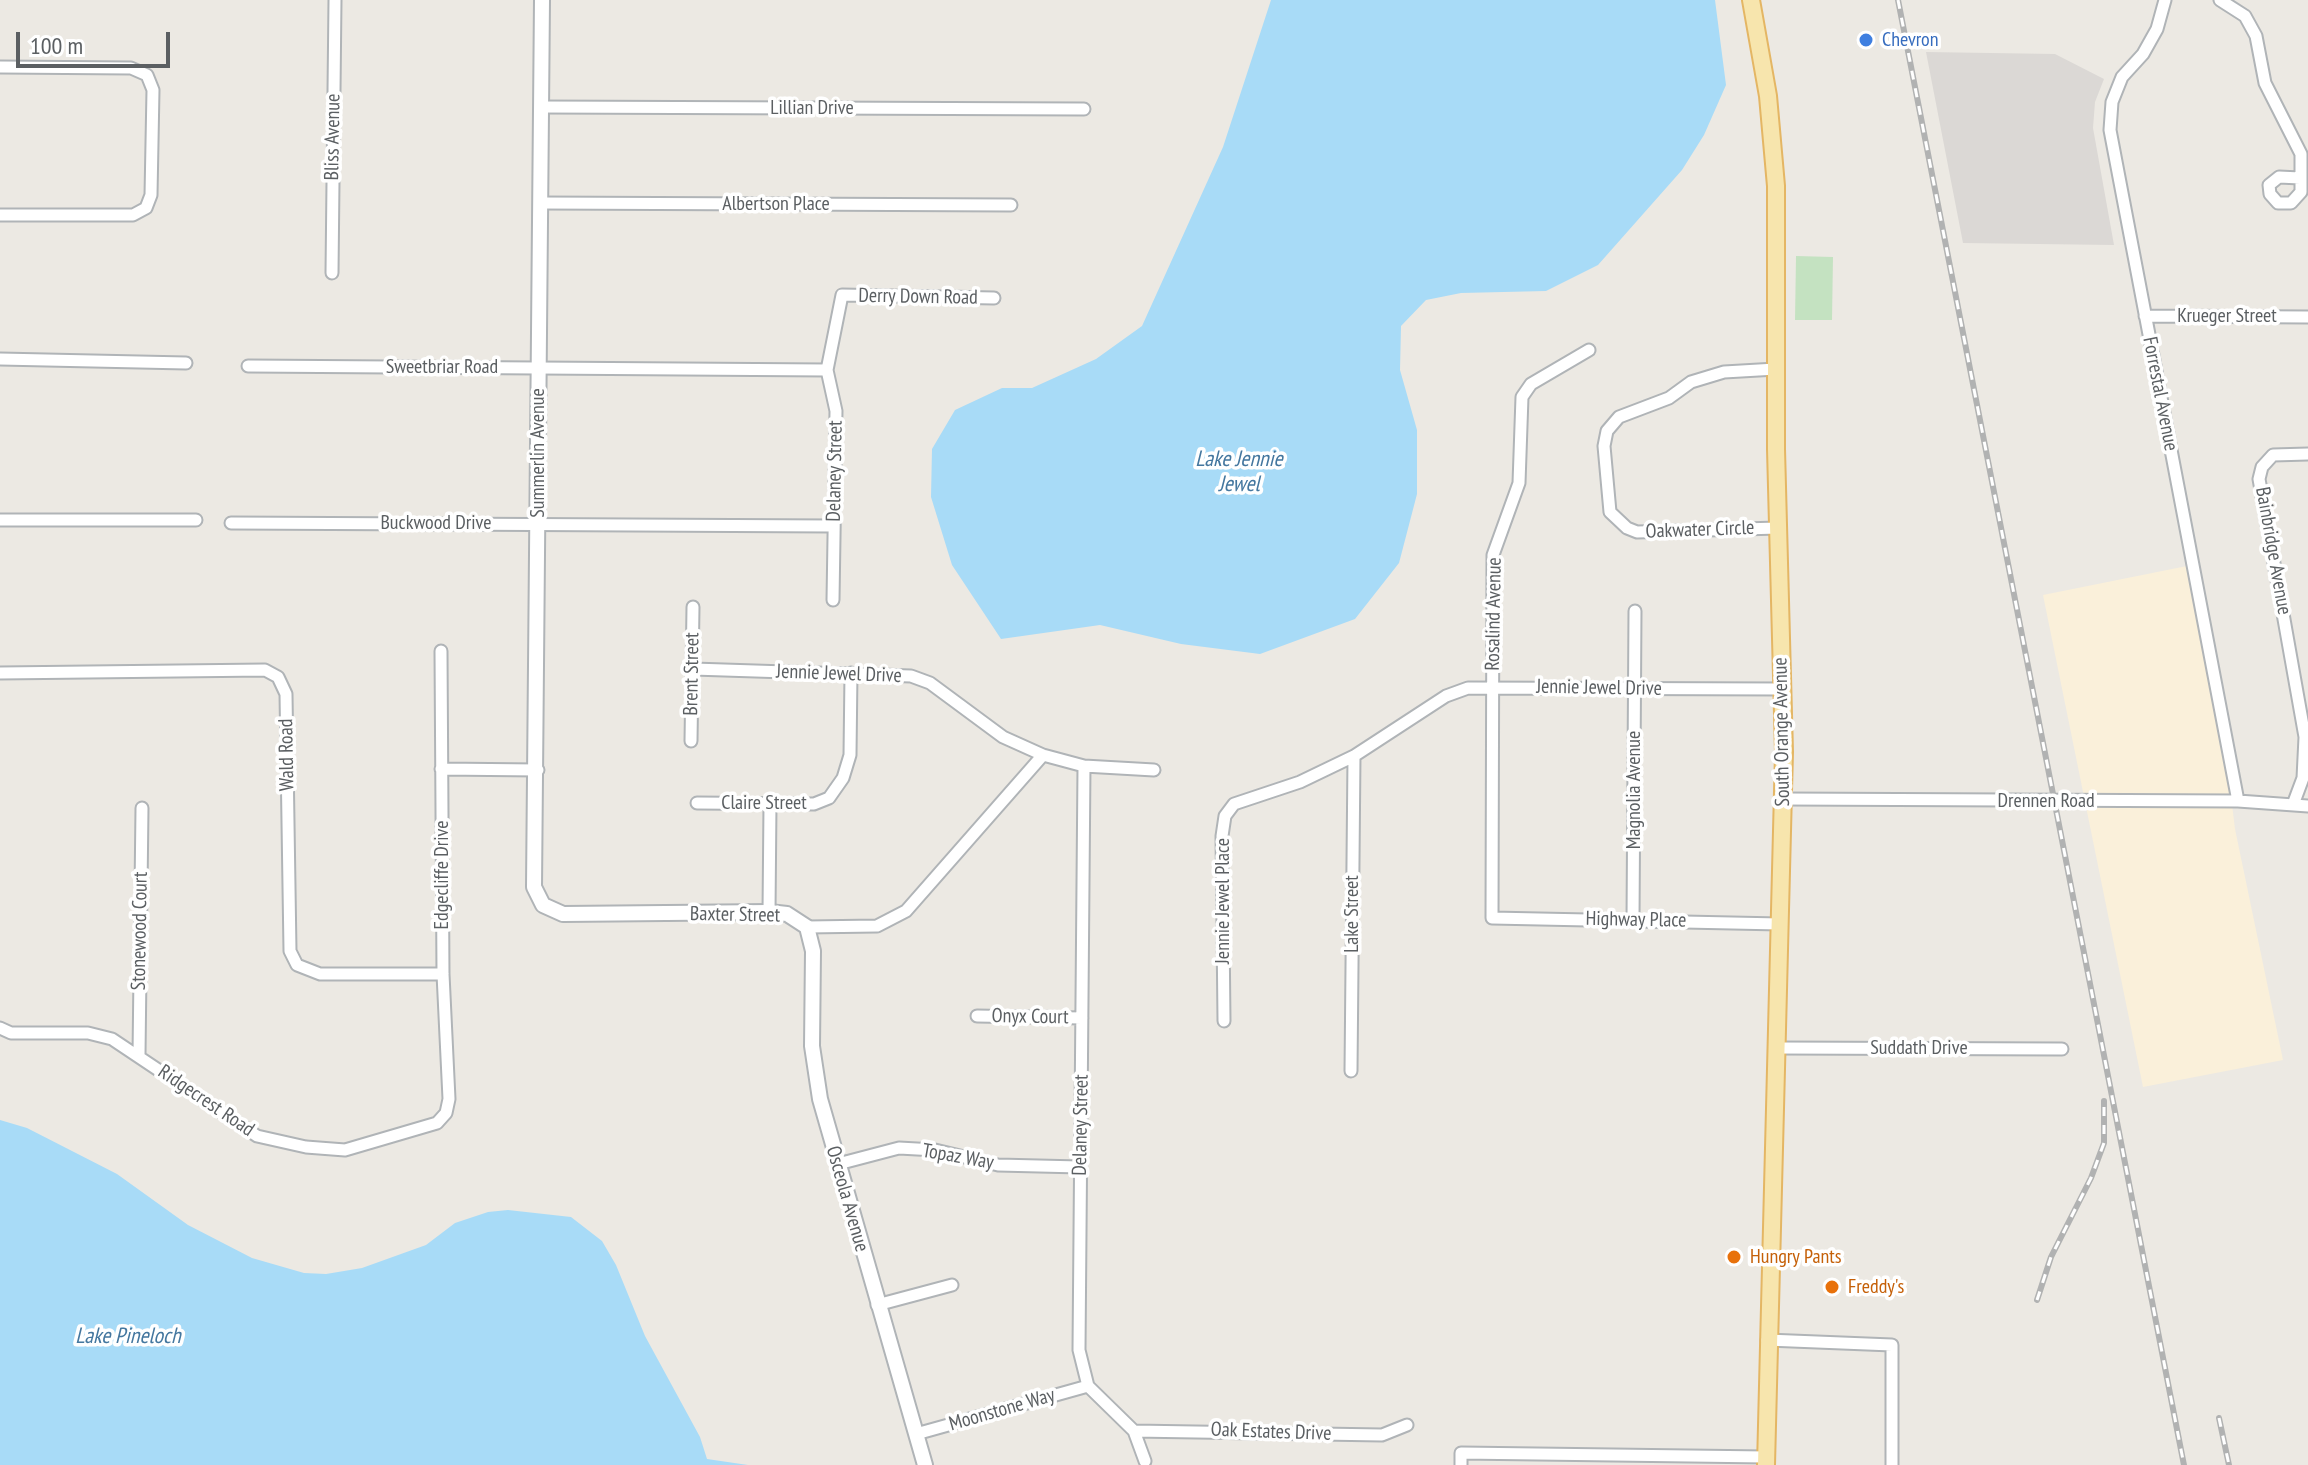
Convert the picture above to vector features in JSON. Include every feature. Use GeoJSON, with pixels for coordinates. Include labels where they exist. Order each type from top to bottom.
{"type":"FeatureCollection","features":[{"type":"Feature","properties":{"kind":"main road","name":"South Orange Avenue"},"geometry":{"type":"LineString","coordinates":[[1751,0],[1775,158],[1784,799],[1766,1461]]}},
{"type":"Feature","properties":{"kind":"street","name":"Bliss Avenue"},"geometry":{"type":"LineString","coordinates":[[332,273],[335,0]]}},
{"type":"Feature","properties":{"kind":"street","name":"Summerlin Avenue"},"geometry":{"type":"LineString","coordinates":[[542,0],[538,770],[534,887],[543,905]]}},
{"type":"Feature","properties":{"kind":"street","name":"Forrestal Avenue"},"geometry":{"type":"LineString","coordinates":[[2165,0],[2157,29],[2143,54],[2122,77],[2112,102],[2110,130],[2238,801]]}},
{"type":"Feature","properties":{"kind":"street"},"geometry":{"type":"LineString","coordinates":[[2220,0],[2245,16],[2256,36],[2265,83],[2301,154],[2300,178]]}},
{"type":"Feature","properties":{"kind":"street"},"geometry":{"type":"LineString","coordinates":[[0,67],[131,68],[147,75],[153,90],[151,195],[146,208],[133,215],[0,215]]}},
{"type":"Feature","properties":{"kind":"street","name":"Lillian Drive"},"geometry":{"type":"LineString","coordinates":[[541,107],[1084,109]]}},
{"type":"Feature","properties":{"kind":"street","name":"Albertson Place"},"geometry":{"type":"LineString","coordinates":[[540,203],[1011,205]]}},
{"type":"Feature","properties":{"kind":"street","name":"Derry Down Road"},"geometry":{"type":"LineString","coordinates":[[842,295],[994,298]]}},
{"type":"Feature","properties":{"kind":"street","name":"Delaney Street"},"geometry":{"type":"LineString","coordinates":[[833,600],[836,411],[827,370],[842,295]]}},
{"type":"Feature","properties":{"kind":"street","name":"Krueger Street"},"geometry":{"type":"LineString","coordinates":[[2145,316],[2308,317]]}},
{"type":"Feature","properties":{"kind":"street","name":"Rosalind Avenue"},"geometry":{"type":"LineString","coordinates":[[1492,918],[1493,555],[1519,483],[1522,397],[1531,384],[1589,350]]}},
{"type":"Feature","properties":{"kind":"street"},"geometry":{"type":"LineString","coordinates":[[0,359],[186,363]]}},
{"type":"Feature","properties":{"kind":"street","name":"Sweetbriar Road"},"geometry":{"type":"LineString","coordinates":[[248,366],[827,370]]}},
{"type":"Feature","properties":{"kind":"street","name":"Oakwater Circle"},"geometry":{"type":"LineString","coordinates":[[1776,369],[1724,372],[1691,382],[1669,398],[1616,420],[1607,431],[1604,446],[1610,512],[1627,528],[1637,532],[1778,528]]}},
{"type":"Feature","properties":{"kind":"street","name":"Bainbridge Avenue"},"geometry":{"type":"LineString","coordinates":[[2294,802],[2303,778],[2305,737],[2259,479],[2262,467],[2273,455],[2308,454]]}},
{"type":"Feature","properties":{"kind":"street"},"geometry":{"type":"LineString","coordinates":[[0,520],[196,520]]}},
{"type":"Feature","properties":{"kind":"street","name":"Buckwood Drive"},"geometry":{"type":"LineString","coordinates":[[231,523],[833,526]]}},
{"type":"Feature","properties":{"kind":"street","name":"Brent Street"},"geometry":{"type":"LineString","coordinates":[[691,741],[693,607]]}},
{"type":"Feature","properties":{"kind":"street","name":"Magnolia Avenue"},"geometry":{"type":"LineString","coordinates":[[1633,920],[1635,611]]}},
{"type":"Feature","properties":{"kind":"street","name":"Edgecliffe Drive"},"geometry":{"type":"LineString","coordinates":[[441,651],[443,974],[449,1099]]}},
{"type":"Feature","properties":{"kind":"street","name":"Jennie Jewel Drive"},"geometry":{"type":"LineString","coordinates":[[693,669],[895,674],[930,683],[991,729],[1043,755],[1084,766],[1154,770]]}},
{"type":"Feature","properties":{"kind":"street","name":"Wald Road"},"geometry":{"type":"LineString","coordinates":[[0,673],[265,670],[278,677],[286,694],[290,951],[297,965],[320,974],[443,974]]}},
{"type":"Feature","properties":{"kind":"street","name":"Claire Street"},"geometry":{"type":"LineString","coordinates":[[697,803],[814,804],[829,798],[843,778],[850,755],[851,673]]}},
{"type":"Feature","properties":{"kind":"street","name":"Jennie Jewel Drive"},"geometry":{"type":"LineString","coordinates":[[1252,797],[1300,782],[1354,756],[1446,696],[1468,688],[1493,685],[1782,689]]}},
{"type":"Feature","properties":{"kind":"street","name":"Baxter Street"},"geometry":{"type":"LineString","coordinates":[[543,905],[552,911],[576,916],[769,912],[787,914],[807,927],[877,926],[906,911],[1043,755]]}},
{"type":"Feature","properties":{"kind":"street","name":"Lake Street"},"geometry":{"type":"LineString","coordinates":[[1351,1071],[1354,756]]}},
{"type":"Feature","properties":{"kind":"street","name":"Delaney Street"},"geometry":{"type":"LineString","coordinates":[[1084,766],[1079,1350],[1088,1386]]}},
{"type":"Feature","properties":{"kind":"street"},"geometry":{"type":"LineString","coordinates":[[441,769],[538,770]]}},
{"type":"Feature","properties":{"kind":"street","name":"Jennie Jewel Place"},"geometry":{"type":"LineString","coordinates":[[1224,1021],[1222,826],[1229,809],[1252,797]]}},
{"type":"Feature","properties":{"kind":"street","name":"Drennen Road"},"geometry":{"type":"LineString","coordinates":[[1784,799],[2238,801],[2294,802],[2308,806]]}},
{"type":"Feature","properties":{"kind":"street"},"geometry":{"type":"LineString","coordinates":[[769,912],[770,804]]}},
{"type":"Feature","properties":{"kind":"street","name":"Stonewood Court"},"geometry":{"type":"LineString","coordinates":[[139,1055],[142,808]]}},
{"type":"Feature","properties":{"kind":"street","name":"Highway Place"},"geometry":{"type":"LineString","coordinates":[[1492,918],[1780,924]]}},
{"type":"Feature","properties":{"kind":"street","name":"Osceola Avenue"},"geometry":{"type":"LineString","coordinates":[[807,927],[813,951],[811,1020],[815,1071],[877,1305],[925,1465]]}},
{"type":"Feature","properties":{"kind":"street","name":"Onyx Court"},"geometry":{"type":"LineString","coordinates":[[977,1016],[1082,1018]]}},
{"type":"Feature","properties":{"kind":"street","name":"Ridgecrest Road"},"geometry":{"type":"LineString","coordinates":[[0,1028],[11,1033],[88,1033],[112,1039],[257,1136],[306,1147],[345,1150],[437,1123],[446,1113],[449,1099]]}},
{"type":"Feature","properties":{"kind":"street","name":"Suddath Drive"},"geometry":{"type":"LineString","coordinates":[[1776,1048],[2062,1049]]}},
{"type":"Feature","properties":{"kind":"street","name":"Topaz Way"},"geometry":{"type":"LineString","coordinates":[[838,1164],[899,1148],[935,1150],[998,1165],[1080,1167]]}},
{"type":"Feature","properties":{"kind":"street"},"geometry":{"type":"LineString","coordinates":[[877,1305],[952,1285]]}},
{"type":"Feature","properties":{"kind":"street"},"geometry":{"type":"LineString","coordinates":[[1767,1340],[1892,1345],[1892,1465]]}},
{"type":"Feature","properties":{"kind":"street"},"geometry":{"type":"LineString","coordinates":[[1088,1386],[1134,1431],[1145,1461]]}},
{"type":"Feature","properties":{"kind":"street","name":"Moonstone Way"},"geometry":{"type":"LineString","coordinates":[[916,1434],[1088,1386]]}},
{"type":"Feature","properties":{"kind":"street","name":"Oak Estates Drive"},"geometry":{"type":"LineString","coordinates":[[1134,1431],[1382,1435],[1407,1425]]}},
{"type":"Feature","properties":{"kind":"street"},"geometry":{"type":"LineString","coordinates":[[1461,1459],[1766,1461]]}},
{"type":"Feature","properties":{"kind":"shaded area"},"geometry":{"type":"Polygon","coordinates":[[[1926,52],[2055,54],[2104,79],[2095,102],[2093,128],[2114,245],[1963,243],[1926,52]]]}},
{"type":"Feature","properties":{"kind":"shaded area"},"geometry":{"type":"Polygon","coordinates":[[[2187,566],[2229,780],[2235,829],[2283,1060],[2143,1087],[2043,595],[2187,566]]]}},
{"type":"Feature","properties":{"kind":"green space"},"geometry":{"type":"Polygon","coordinates":[[[1796,256],[1833,257],[1832,320],[1795,320],[1796,256]]]}},
{"type":"Feature","properties":{"kind":"water","name":"Lake Jennie Jewel"},"geometry":{"type":"Polygon","coordinates":[[[1271,0],[1715,0],[1726,85],[1704,135],[1682,170],[1598,265],[1546,291],[1461,293],[1426,300],[1401,326],[1400,370],[1417,430],[1417,494],[1399,563],[1355,619],[1260,654],[1181,644],[1100,625],[1001,639],[952,565],[931,497],[932,449],[955,410],[1002,388],[1032,388],[1096,359],[1142,326],[1223,147],[1271,0]]]}},
{"type":"Feature","properties":{"kind":"water","name":"Lake Pineloch"},"geometry":{"type":"Polygon","coordinates":[[[0,1120],[27,1128],[117,1174],[188,1225],[252,1258],[304,1273],[326,1274],[362,1268],[426,1245],[455,1223],[488,1212],[508,1210],[571,1217],[602,1241],[616,1265],[645,1336],[700,1437],[707,1459],[748,1465],[0,1465],[0,1120]]]}},
{"type":"Feature","properties":{"kind":"railway"},"geometry":{"type":"LineString","coordinates":[[1898,0],[2184,1465]]}},
{"type":"Feature","properties":{"kind":"railway"},"geometry":{"type":"LineString","coordinates":[[2037,1300],[2051,1257],[2091,1178],[2104,1143],[2104,1101]]}},
{"type":"Feature","properties":{"kind":"railway"},"geometry":{"type":"LineString","coordinates":[[2219,1418],[2229,1465]]}},
{"type":"Feature","properties":{"kind":"place","name":"Chevron"},"geometry":{"type":"Point","coordinates":[1866,40]}},
{"type":"Feature","properties":{"kind":"place","name":"Hungry Pants"},"geometry":{"type":"Point","coordinates":[1734,1257]}},
{"type":"Feature","properties":{"kind":"place","name":"Freddy's"},"geometry":{"type":"Point","coordinates":[1832,1287]}}]}
